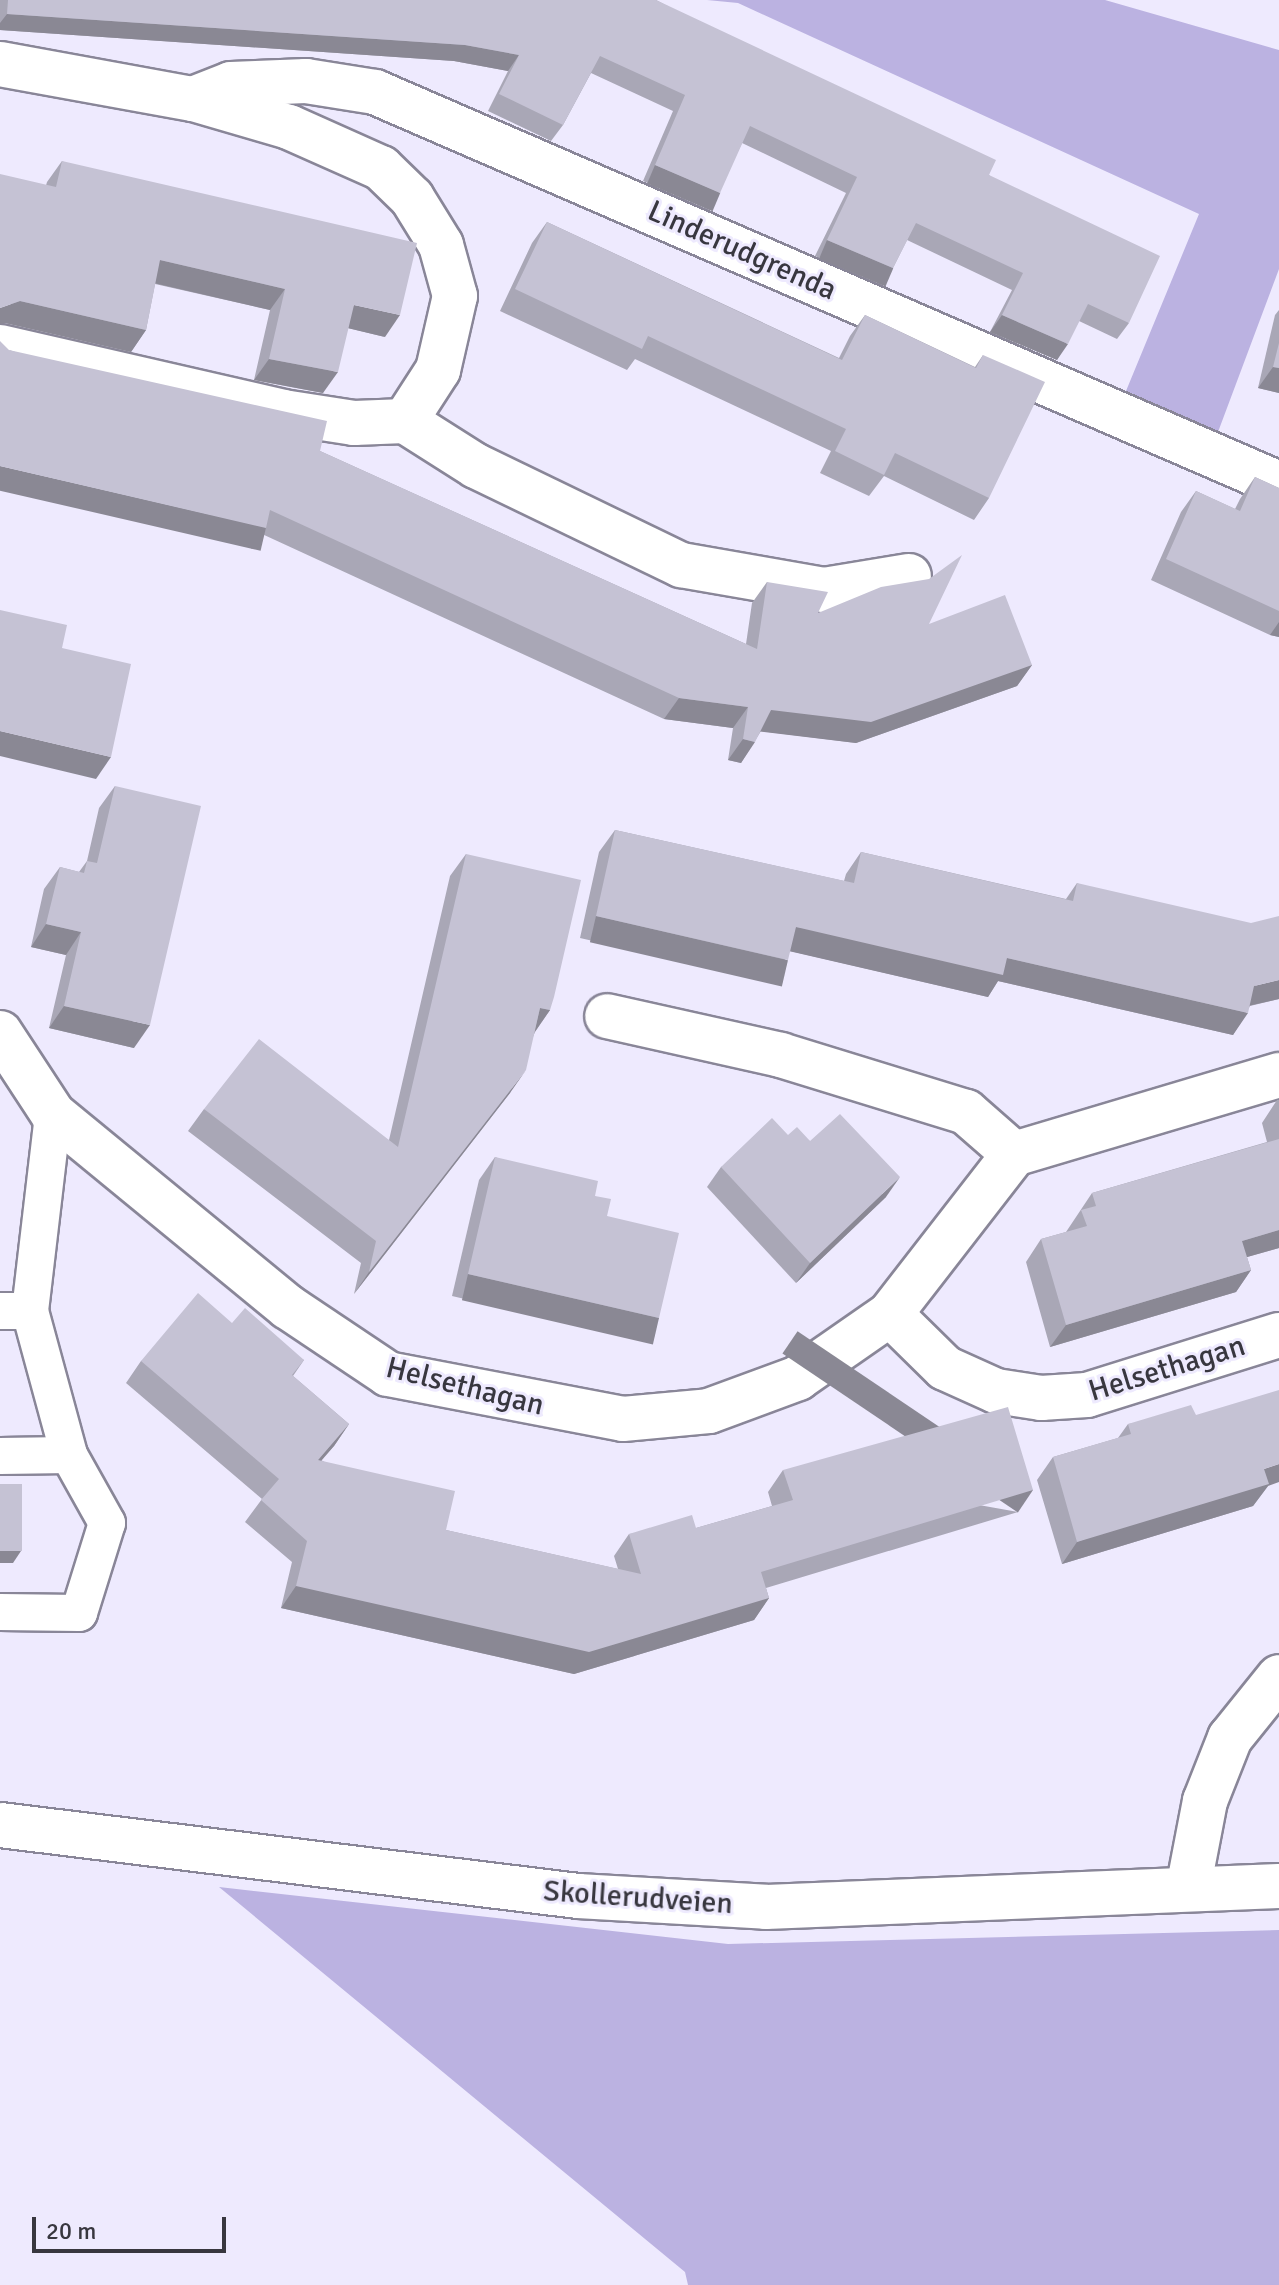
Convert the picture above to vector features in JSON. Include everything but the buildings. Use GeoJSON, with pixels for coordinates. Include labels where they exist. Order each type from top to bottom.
{"type":"FeatureCollection","features":[{"type":"Feature","properties":{"kind":"street"},"geometry":{"type":"LineString","coordinates":[[0,64],[193,99],[289,127],[381,168],[412,198],[441,245],[455,296],[438,370],[405,421]]}},
{"type":"Feature","properties":{"kind":"street","name":"Linderudgrenda"},"geometry":{"type":"LineString","coordinates":[[193,99],[231,84],[306,81],[375,92],[1279,484]]}},
{"type":"Feature","properties":{"kind":"street"},"geometry":{"type":"LineString","coordinates":[[0,347],[283,412],[354,423],[405,421],[476,466],[681,565],[824,590],[909,576]]}},
{"type":"Feature","properties":{"kind":"street"},"geometry":{"type":"LineString","coordinates":[[607,1016],[781,1055],[966,1112],[1014,1154],[1279,1075]]}},
{"type":"Feature","properties":{"kind":"street","name":"Helsethagan"},"geometry":{"type":"LineString","coordinates":[[0,1033],[53,1114],[288,1307],[403,1378],[623,1419],[709,1411],[798,1378],[890,1314],[1014,1154]]}},
{"type":"Feature","properties":{"kind":"street","name":"Helsethagan"},"geometry":{"type":"LineString","coordinates":[[890,1314],[945,1368],[996,1391],[1041,1398],[1087,1395],[1279,1335]]}},
{"type":"Feature","properties":{"kind":"street"},"geometry":{"type":"LineString","coordinates":[[1189,1884],[1205,1801],[1230,1738],[1279,1677]]}},
{"type":"Feature","properties":{"kind":"street","name":"Skollerudveien"},"geometry":{"type":"LineString","coordinates":[[0,1825],[578,1896],[766,1907],[1189,1884],[1279,1886]]}},
{"type":"Feature","properties":{"kind":"lane"},"geometry":{"type":"LineString","coordinates":[[0,1612],[79,1613],[107,1523],[69,1455],[15,1311],[53,1114]]}},
{"type":"Feature","properties":{"kind":"lane"},"geometry":{"type":"LineString","coordinates":[[0,1456],[69,1455]]}},
{"type":"Feature","properties":{"kind":"shaded area"},"geometry":{"type":"Polygon","coordinates":[[[707,0],[1105,0],[1279,50],[1279,269],[1218,432],[1126,391],[1199,214],[738,3],[707,0]]]}},
{"type":"Feature","properties":{"kind":"shaded area"},"geometry":{"type":"Polygon","coordinates":[[[219,1887],[728,1944],[1279,1930],[1279,2285],[688,2285],[685,2272],[219,1887]]]}}]}
